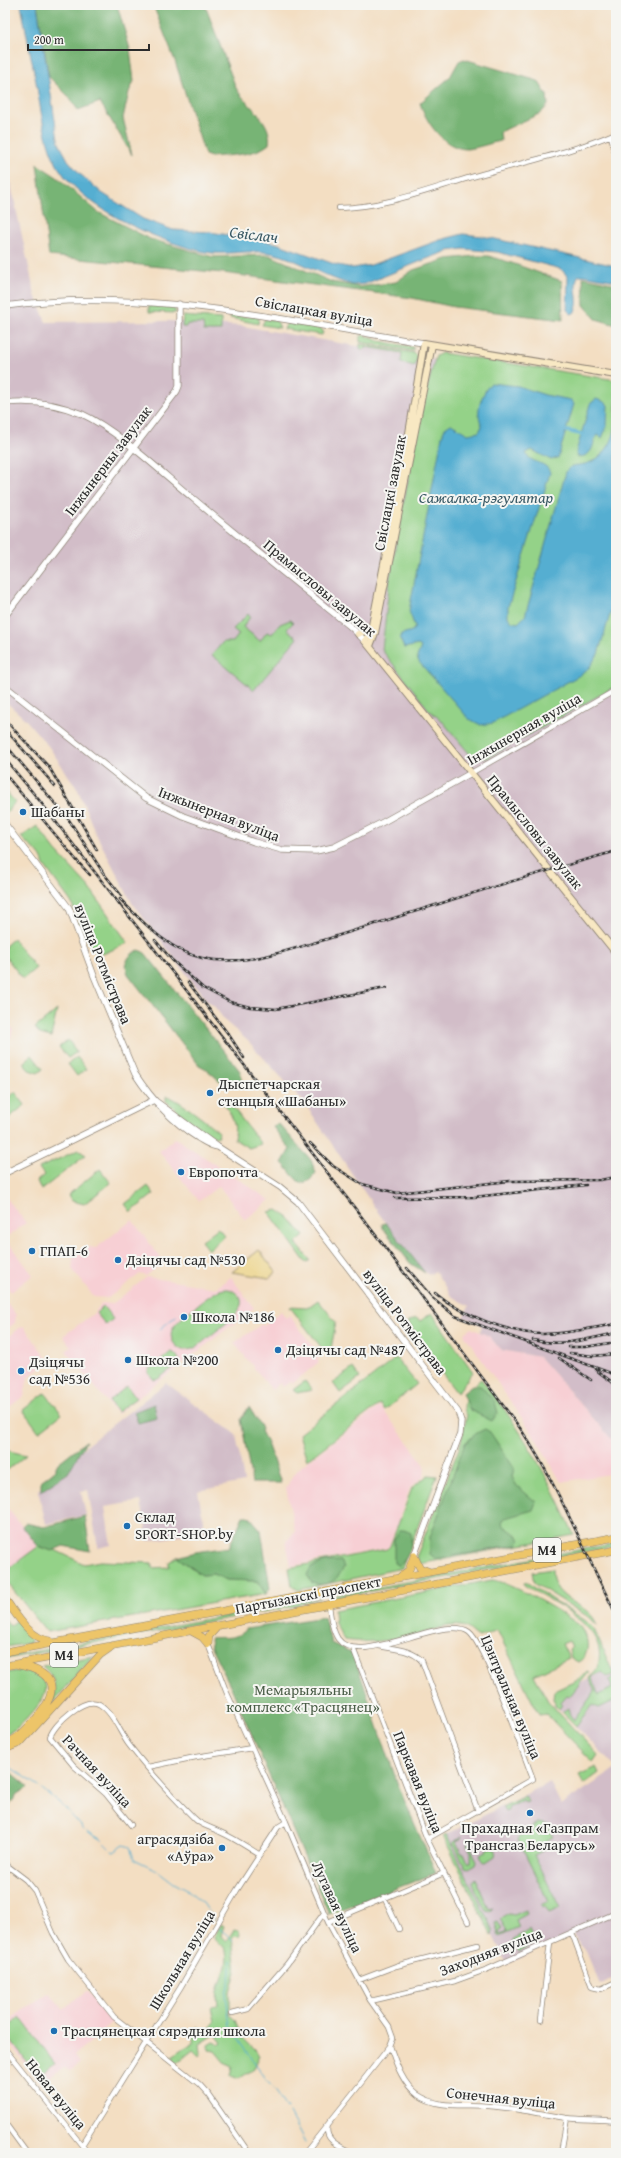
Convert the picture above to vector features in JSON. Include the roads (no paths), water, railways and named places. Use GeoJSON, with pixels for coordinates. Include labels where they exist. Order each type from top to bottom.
{"type":"FeatureCollection","features":[{"type":"Feature","properties":{"kind":"highway","name":"Партызанскі праспект"},"geometry":{"type":"LineString","coordinates":[[5,1652],[325,1593],[399,1577],[616,1537]]}},
{"type":"Feature","properties":{"kind":"highway","name":"Партызанскі праспект"},"geometry":{"type":"LineString","coordinates":[[5,1666],[616,1550]]}},
{"type":"Feature","properties":{"kind":"highway"},"geometry":{"type":"LineString","coordinates":[[414,1556],[420,1568],[430,1572]]}},
{"type":"Feature","properties":{"kind":"highway"},"geometry":{"type":"LineString","coordinates":[[399,1577],[407,1573],[414,1556]]}},
{"type":"Feature","properties":{"kind":"highway"},"geometry":{"type":"LineString","coordinates":[[325,1593],[328,1605]]}},
{"type":"Feature","properties":{"kind":"highway"},"geometry":{"type":"LineString","coordinates":[[5,1599],[36,1637],[43,1640],[56,1642]]}},
{"type":"Feature","properties":{"kind":"highway"},"geometry":{"type":"LineString","coordinates":[[208,1644],[209,1636],[218,1626]]}},
{"type":"Feature","properties":{"kind":"highway"},"geometry":{"type":"LineString","coordinates":[[191,1631],[202,1637],[208,1644]]}},
{"type":"Feature","properties":{"kind":"highway"},"geometry":{"type":"LineString","coordinates":[[5,1749],[20,1743],[100,1655],[113,1646]]}},
{"type":"Feature","properties":{"kind":"highway"},"geometry":{"type":"LineString","coordinates":[[5,1743],[20,1736],[40,1715],[51,1698],[53,1689],[47,1676],[40,1671],[15,1664]]}},
{"type":"Feature","properties":{"kind":"main road","name":"Свіслацкая вуліца"},"geometry":{"type":"LineString","coordinates":[[424,343],[616,375]]}},
{"type":"Feature","properties":{"kind":"main road","name":"Свіслацкі завулак"},"geometry":{"type":"LineString","coordinates":[[365,641],[372,628],[404,463],[424,343]]}},
{"type":"Feature","properties":{"kind":"main road","name":"Свіслацкі завулак"},"geometry":{"type":"LineString","coordinates":[[370,646],[376,633],[432,344]]}},
{"type":"Feature","properties":{"kind":"main road"},"geometry":{"type":"LineString","coordinates":[[358,634],[372,628]]}},
{"type":"Feature","properties":{"kind":"main road","name":"Прамысловы завулак"},"geometry":{"type":"LineString","coordinates":[[365,641],[616,953]]}},
{"type":"Feature","properties":{"kind":"street"},"geometry":{"type":"LineString","coordinates":[[339,208],[369,206],[388,202],[532,162],[614,134],[616,157]]}},
{"type":"Feature","properties":{"kind":"street","name":"Свіслацкая вуліца"},"geometry":{"type":"LineString","coordinates":[[5,306],[86,300],[179,304],[227,310],[424,343]]}},
{"type":"Feature","properties":{"kind":"street","name":"Інжынерны завулак"},"geometry":{"type":"LineString","coordinates":[[5,616],[174,395],[179,386],[179,304]]}},
{"type":"Feature","properties":{"kind":"street","name":"Прамысловы завулак"},"geometry":{"type":"LineString","coordinates":[[5,403],[38,403],[68,409],[100,424],[132,448],[365,641]]}},
{"type":"Feature","properties":{"kind":"street","name":"Інжынерная вуліца"},"geometry":{"type":"LineString","coordinates":[[5,686],[146,798],[197,821],[282,850],[316,851],[334,847],[385,821],[616,690]]}},
{"type":"Feature","properties":{"kind":"street","name":"вуліца Ротмістрава"},"geometry":{"type":"LineString","coordinates":[[5,824],[65,901],[94,976],[135,1074],[154,1100],[218,1147],[280,1188],[298,1202],[460,1416],[460,1434],[414,1556]]}},
{"type":"Feature","properties":{"kind":"street"},"geometry":{"type":"LineString","coordinates":[[5,1173],[154,1100]]}},
{"type":"Feature","properties":{"kind":"street"},"geometry":{"type":"LineString","coordinates":[[328,1605],[338,1639],[346,1646],[353,1648]]}},
{"type":"Feature","properties":{"kind":"street","name":"Цэнтральная вуліца"},"geometry":{"type":"LineString","coordinates":[[353,1648],[378,1645],[452,1627],[460,1627],[475,1638],[533,1779],[427,1839]]}},
{"type":"Feature","properties":{"kind":"street","name":"Лугавая вуліца"},"geometry":{"type":"LineString","coordinates":[[208,1644],[226,1691],[286,1822],[328,1922],[370,2000]]}},
{"type":"Feature","properties":{"kind":"street","name":"Цэнтральная вуліца"},"geometry":{"type":"LineString","coordinates":[[378,1645],[408,1652],[417,1656],[422,1661],[478,1811]]}},
{"type":"Feature","properties":{"kind":"street","name":"Паркавая вуліца"},"geometry":{"type":"LineString","coordinates":[[353,1648],[427,1839],[468,1922]]}},
{"type":"Feature","properties":{"kind":"street","name":"Рачная вуліца"},"geometry":{"type":"LineString","coordinates":[[131,1825],[106,1794],[74,1766],[54,1744],[50,1738],[52,1731],[60,1722],[78,1708],[95,1703],[100,1705],[148,1767]]}},
{"type":"Feature","properties":{"kind":"street"},"geometry":{"type":"LineString","coordinates":[[148,1767],[196,1757],[252,1748]]}},
{"type":"Feature","properties":{"kind":"street"},"geometry":{"type":"LineString","coordinates":[[148,1767],[198,1822],[231,1837],[260,1855],[278,1827],[286,1822]]}},
{"type":"Feature","properties":{"kind":"street","name":"Школьная вуліца"},"geometry":{"type":"LineString","coordinates":[[82,2145],[147,2042],[237,1890],[260,1855]]}},
{"type":"Feature","properties":{"kind":"street"},"geometry":{"type":"LineString","coordinates":[[5,1864],[26,1880],[35,1891],[63,1951],[118,2022],[147,2042],[189,2076],[209,2096],[249,2153]]}},
{"type":"Feature","properties":{"kind":"street"},"geometry":{"type":"LineString","coordinates":[[328,1922],[384,1897],[444,1873]]}},
{"type":"Feature","properties":{"kind":"street"},"geometry":{"type":"LineString","coordinates":[[384,1897],[398,1929]]}},
{"type":"Feature","properties":{"kind":"street"},"geometry":{"type":"LineString","coordinates":[[232,2013],[248,2009],[287,1964],[324,1912]]}},
{"type":"Feature","properties":{"kind":"street","name":"Заходняя вуліца"},"geometry":{"type":"LineString","coordinates":[[370,2000],[454,1981],[488,1969],[616,1913]]}},
{"type":"Feature","properties":{"kind":"street"},"geometry":{"type":"LineString","coordinates":[[572,1932],[592,1987],[601,1989],[616,1982]]}},
{"type":"Feature","properties":{"kind":"street"},"geometry":{"type":"LineString","coordinates":[[541,2020],[550,1943]]}},
{"type":"Feature","properties":{"kind":"street"},"geometry":{"type":"LineString","coordinates":[[359,1980],[396,1966],[478,1945]]}},
{"type":"Feature","properties":{"kind":"street","name":"Сонечная вуліца"},"geometry":{"type":"LineString","coordinates":[[370,2000],[391,2031],[393,2038],[390,2046],[404,2079],[418,2095],[452,2106],[486,2105],[567,2118],[616,2120]]}},
{"type":"Feature","properties":{"kind":"street"},"geometry":{"type":"LineString","coordinates":[[304,2153],[390,2046]]}},
{"type":"Feature","properties":{"kind":"street","name":"Новая вуліца"},"geometry":{"type":"LineString","coordinates":[[5,2049],[88,2153]]}},
{"type":"Feature","properties":{"kind":"street"},"geometry":{"type":"LineString","coordinates":[[561,2153],[567,2118]]}},
{"type":"Feature","properties":{"kind":"street"},"geometry":{"type":"LineString","coordinates":[[5,2123],[27,2153]]}},
{"type":"Feature","properties":{"kind":"street"},"geometry":{"type":"LineString","coordinates":[[328,2123],[326,2130],[329,2138]]}},
{"type":"Feature","properties":{"kind":"street"},"geometry":{"type":"LineString","coordinates":[[321,2132],[352,2153]]}},
{"type":"Feature","properties":{"kind":"water"},"geometry":{"type":"Polygon","coordinates":[[[21,5],[37,5],[59,143],[68,160],[80,174],[102,193],[143,219],[173,230],[210,232],[276,243],[337,265],[353,268],[371,265],[440,240],[463,234],[482,236],[616,266],[616,281],[582,275],[578,276],[576,280],[577,305],[574,313],[571,314],[567,310],[568,277],[561,269],[497,252],[464,249],[448,251],[365,284],[353,285],[332,278],[282,256],[271,253],[205,252],[164,240],[142,230],[119,219],[79,192],[64,176],[54,159],[45,131],[21,5]]]}},
{"type":"Feature","properties":{"kind":"water","name":"Сажалка-рэгулятар"},"geometry":{"type":"Polygon","coordinates":[[[491,383],[518,386],[545,395],[571,400],[574,404],[558,458],[551,460],[532,450],[526,453],[531,459],[546,466],[550,473],[508,607],[508,617],[512,622],[518,623],[525,616],[566,472],[572,466],[592,462],[603,454],[613,437],[616,424],[616,595],[598,654],[589,668],[582,674],[493,723],[481,725],[469,719],[419,662],[417,657],[421,647],[418,645],[404,648],[400,639],[402,634],[412,631],[415,627],[409,611],[442,436],[445,428],[451,424],[468,434],[479,432],[482,426],[479,417],[480,403],[491,383]]]}},
{"type":"Feature","properties":{"kind":"water"},"geometry":{"type":"Polygon","coordinates":[[[596,399],[605,402],[608,405],[607,426],[602,438],[598,435],[596,436],[593,447],[589,453],[578,457],[576,452],[590,404],[596,399]]]}},
{"type":"Feature","properties":{"kind":"waterway"},"geometry":{"type":"LineString","coordinates":[[567,431],[581,434]]}},
{"type":"Feature","properties":{"kind":"waterway"},"geometry":{"type":"LineString","coordinates":[[160,1329],[176,1316]]}},
{"type":"Feature","properties":{"kind":"waterway"},"geometry":{"type":"LineString","coordinates":[[5,1764],[39,1786]]}},
{"type":"Feature","properties":{"kind":"waterway"},"geometry":{"type":"LineString","coordinates":[[42,1789],[62,1805],[84,1829]]}},
{"type":"Feature","properties":{"kind":"waterway"},"geometry":{"type":"LineString","coordinates":[[87,1831],[100,1839],[109,1848]]}},
{"type":"Feature","properties":{"kind":"waterway"},"geometry":{"type":"LineString","coordinates":[[112,1851],[114,1852],[124,1845],[130,1847],[134,1859],[157,1870],[174,1883],[189,1891],[203,1903],[215,1921]]}},
{"type":"Feature","properties":{"kind":"waterway"},"geometry":{"type":"LineString","coordinates":[[219,1928],[233,1940]]}},
{"type":"Feature","properties":{"kind":"waterway"},"geometry":{"type":"LineString","coordinates":[[231,1961],[231,1973],[226,1995],[230,2027],[271,2086]]}},
{"type":"Feature","properties":{"kind":"waterway"},"geometry":{"type":"LineString","coordinates":[[273,2089],[287,2109]]}},
{"type":"Feature","properties":{"kind":"waterway"},"geometry":{"type":"LineString","coordinates":[[289,2113],[305,2143]]}},
{"type":"Feature","properties":{"kind":"railway"},"geometry":{"type":"LineString","coordinates":[[5,720],[49,767],[97,850]]}},
{"type":"Feature","properties":{"kind":"railway"},"geometry":{"type":"LineString","coordinates":[[5,729],[55,786]]}},
{"type":"Feature","properties":{"kind":"railway"},"geometry":{"type":"LineString","coordinates":[[5,744],[69,820],[104,874]]}},
{"type":"Feature","properties":{"kind":"railway"},"geometry":{"type":"LineString","coordinates":[[5,759],[39,800],[378,1238],[520,1428],[559,1496],[616,1614]]}},
{"type":"Feature","properties":{"kind":"railway"},"geometry":{"type":"LineString","coordinates":[[5,774],[90,875]]}},
{"type":"Feature","properties":{"kind":"railway"},"geometry":{"type":"LineString","coordinates":[[120,899],[157,934],[178,949],[202,958],[233,961],[279,953],[486,889],[616,851]]}},
{"type":"Feature","properties":{"kind":"railway"},"geometry":{"type":"LineString","coordinates":[[101,870],[121,895]]}},
{"type":"Feature","properties":{"kind":"railway"},"geometry":{"type":"LineString","coordinates":[[155,940],[172,960],[203,988],[230,1002],[250,1007],[276,1009],[386,988]]}},
{"type":"Feature","properties":{"kind":"railway"},"geometry":{"type":"LineString","coordinates":[[188,982],[229,1035],[244,1058]]}},
{"type":"Feature","properties":{"kind":"railway"},"geometry":{"type":"LineString","coordinates":[[310,1143],[333,1166],[362,1184],[397,1193],[510,1181],[600,1180],[616,1177]]}},
{"type":"Feature","properties":{"kind":"railway"},"geometry":{"type":"LineString","coordinates":[[395,1198],[474,1197],[586,1185]]}},
{"type":"Feature","properties":{"kind":"railway"},"geometry":{"type":"LineString","coordinates":[[407,1268],[432,1297],[455,1316],[616,1375]]}},
{"type":"Feature","properties":{"kind":"railway"},"geometry":{"type":"LineString","coordinates":[[435,1293],[445,1301],[471,1315],[501,1327],[516,1331],[543,1334],[561,1333],[616,1324]]}},
{"type":"Feature","properties":{"kind":"railway"},"geometry":{"type":"LineString","coordinates":[[533,1340],[554,1343],[585,1340],[616,1333]]}},
{"type":"Feature","properties":{"kind":"railway"},"geometry":{"type":"LineString","coordinates":[[568,1347],[585,1347],[610,1343]]}},
{"type":"Feature","properties":{"kind":"railway"},"geometry":{"type":"LineString","coordinates":[[570,1353],[593,1356],[616,1354]]}},
{"type":"Feature","properties":{"kind":"railway"},"geometry":{"type":"LineString","coordinates":[[559,1358],[591,1380]]}},
{"type":"Feature","properties":{"kind":"railway"},"geometry":{"type":"LineString","coordinates":[[596,1370],[616,1385]]}},
{"type":"Feature","properties":{"kind":"place","name":"Шабаны"},"geometry":{"type":"Point","coordinates":[23,812]}},
{"type":"Feature","properties":{"kind":"place","name":"Дыспетчарская станцыя «Шабаны»"},"geometry":{"type":"Point","coordinates":[210,1093]}},
{"type":"Feature","properties":{"kind":"place","name":"Европочта"},"geometry":{"type":"Point","coordinates":[181,1172]}},
{"type":"Feature","properties":{"kind":"place","name":"ГПАП-6"},"geometry":{"type":"Point","coordinates":[32,1251]}},
{"type":"Feature","properties":{"kind":"place","name":"Дзіцячы сад №530"},"geometry":{"type":"Point","coordinates":[118,1260]}},
{"type":"Feature","properties":{"kind":"place","name":"Школа №186"},"geometry":{"type":"Point","coordinates":[184,1317]}},
{"type":"Feature","properties":{"kind":"place","name":"Дзіцячы сад №487"},"geometry":{"type":"Point","coordinates":[278,1350]}},
{"type":"Feature","properties":{"kind":"place","name":"Школа №200"},"geometry":{"type":"Point","coordinates":[128,1360]}},
{"type":"Feature","properties":{"kind":"place","name":"Дзіцячы сад №536"},"geometry":{"type":"Point","coordinates":[21,1371]}},
{"type":"Feature","properties":{"kind":"place","name":"Склад SPORT-SHOP.by"},"geometry":{"type":"Point","coordinates":[127,1526]}},
{"type":"Feature","properties":{"kind":"place","name":"Прахадная «Газпрам Трансгаз Беларусь»"},"geometry":{"type":"Point","coordinates":[530,1813]}},
{"type":"Feature","properties":{"kind":"place","name":"аграсядзіба «Аўра»"},"geometry":{"type":"Point","coordinates":[222,1848]}},
{"type":"Feature","properties":{"kind":"place","name":"Трасцянецкая сярэдняя школа"},"geometry":{"type":"Point","coordinates":[54,2031]}},
{"type":"Feature","properties":{"kind":"water label","name":"Свіслач"},"geometry":{"type":"Point","coordinates":[254,234]}},
{"type":"Feature","properties":{"kind":"park label","name":"Мемарыяльны комплекс «Трасцянец»"},"geometry":{"type":"Point","coordinates":[303,1698]}}]}
